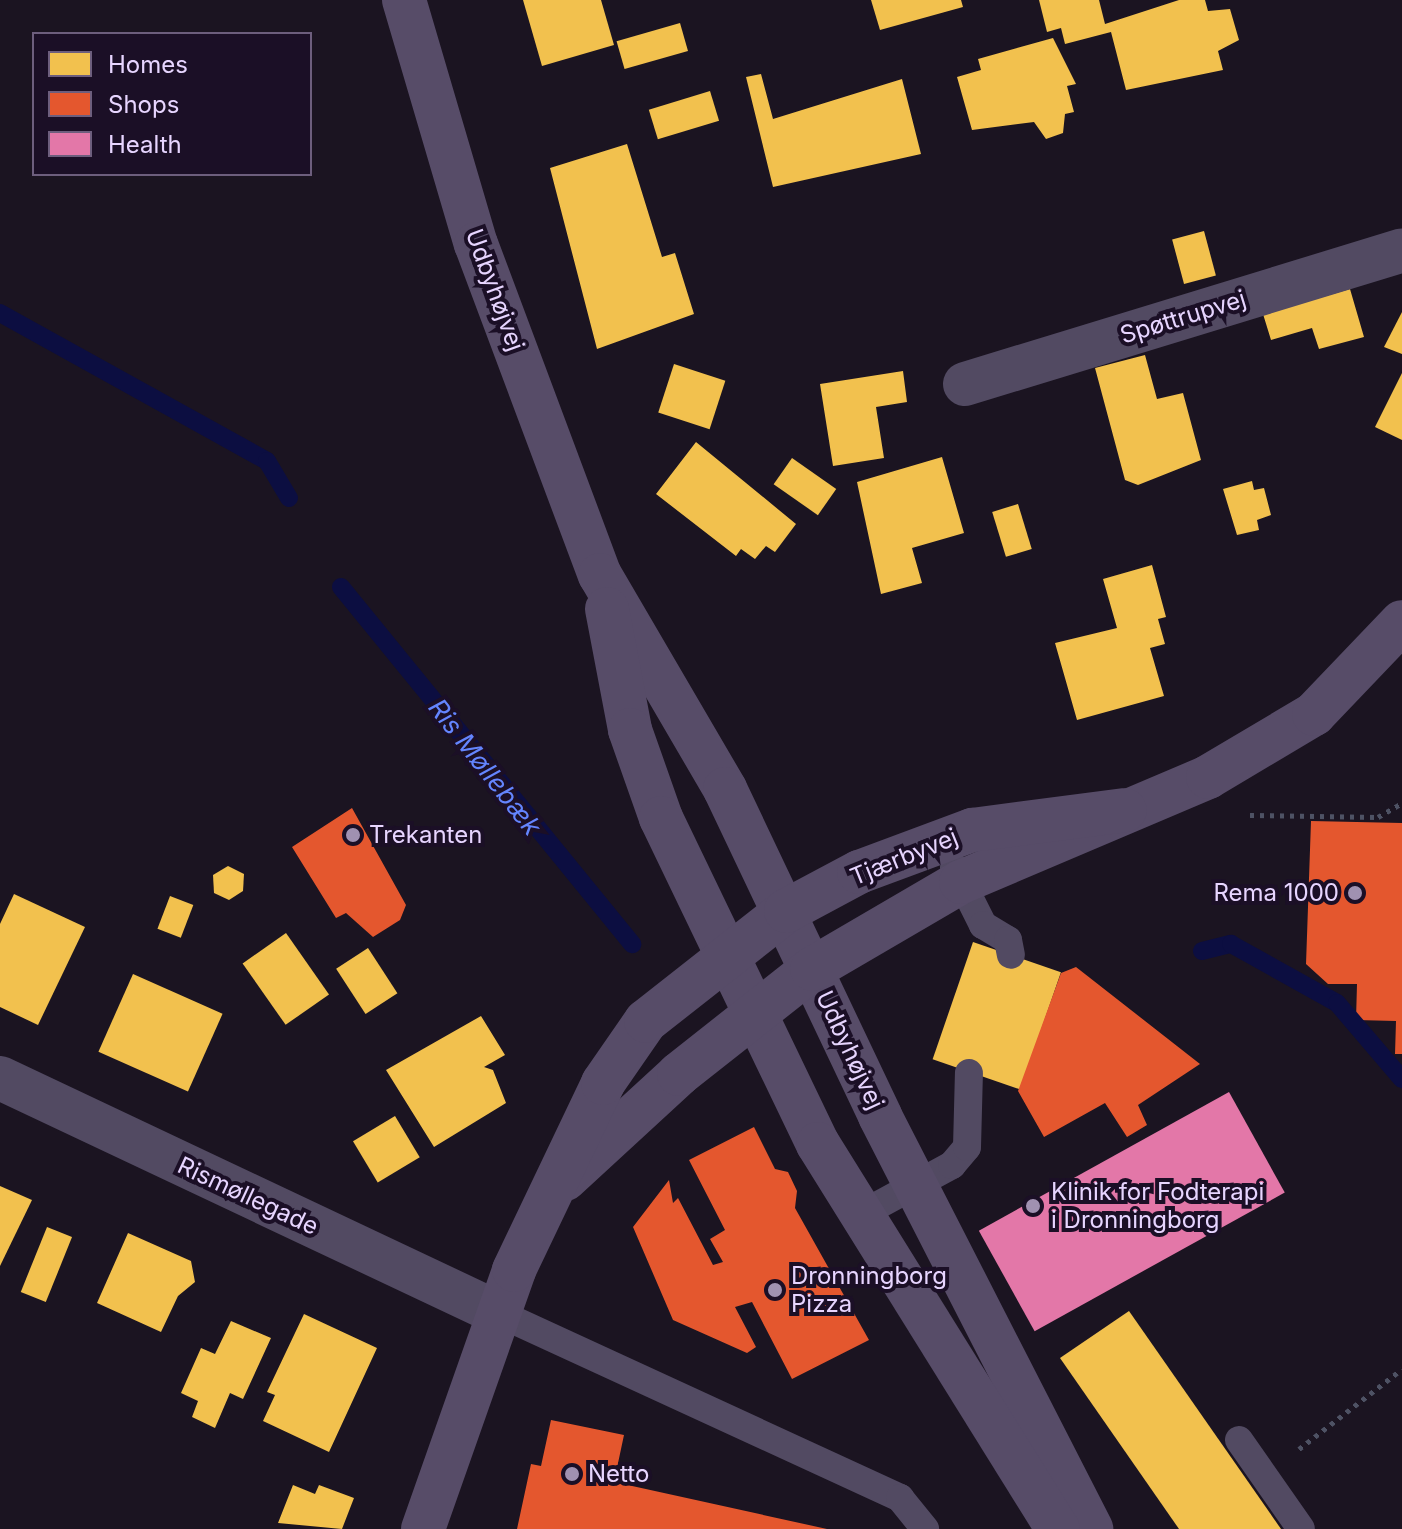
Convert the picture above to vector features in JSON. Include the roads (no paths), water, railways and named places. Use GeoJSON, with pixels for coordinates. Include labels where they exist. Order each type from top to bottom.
{"type":"FeatureCollection","features":[{"type":"Feature","properties":{"kind":"street","name":"Udbyhøjvej"},"geometry":{"type":"LineString","coordinates":[[404,0],[476,244],[600,575],[630,730],[661,818],[754,1011],[860,1215],[1058,1529]]}},
{"type":"Feature","properties":{"kind":"street","name":"Spøttrupvej"},"geometry":{"type":"LineString","coordinates":[[965,384],[1402,250]]}},
{"type":"Feature","properties":{"kind":"street","name":"Udbyhøjvej"},"geometry":{"type":"LineString","coordinates":[[600,575],[725,789],[915,1183],[1091,1529]]}},
{"type":"Feature","properties":{"kind":"street","name":"Tjærbyvej"},"geometry":{"type":"LineString","coordinates":[[557,1186],[754,1011],[812,969],[961,882],[1208,777],[1314,714],[1402,622]]}},
{"type":"Feature","properties":{"kind":"street","name":"Tjærbyvej"},"geometry":{"type":"LineString","coordinates":[[423,1529],[496,1312],[603,1083],[646,1021],[726,953],[786,911],[940,839],[1125,810]]}},
{"type":"Feature","properties":{"kind":"street","name":"Rismøllegade"},"geometry":{"type":"LineString","coordinates":[[0,1078],[496,1312]]}},
{"type":"Feature","properties":{"kind":"lane"},"geometry":{"type":"LineString","coordinates":[[940,839],[983,925],[1008,940],[1011,955]]}},
{"type":"Feature","properties":{"kind":"lane"},"geometry":{"type":"LineString","coordinates":[[860,1215],[952,1165],[967,1147],[969,1073]]}},
{"type":"Feature","properties":{"kind":"lane"},"geometry":{"type":"LineString","coordinates":[[496,1312],[900,1498],[925,1529]]}},
{"type":"Feature","properties":{"kind":"lane"},"geometry":{"type":"LineString","coordinates":[[1239,1440],[1301,1529]]}},
{"type":"Feature","properties":{"kind":"waterway","name":"Ris Møllebæk"},"geometry":{"type":"LineString","coordinates":[[0,313],[267,461],[289,498]]}},
{"type":"Feature","properties":{"kind":"waterway","name":"Ris Møllebæk"},"geometry":{"type":"LineString","coordinates":[[341,587],[632,944]]}},
{"type":"Feature","properties":{"kind":"waterway","name":"Ris Møllebæk"},"geometry":{"type":"LineString","coordinates":[[1202,951],[1231,944],[1337,1003],[1402,1079]]}},
{"type":"Feature","properties":{"kind":"place","name":"Trekanten"},"geometry":{"type":"Point","coordinates":[353,835]}},
{"type":"Feature","properties":{"kind":"place","name":"Rema 1000"},"geometry":{"type":"Point","coordinates":[1355,893]}},
{"type":"Feature","properties":{"kind":"place","name":"Klinik for Fodterapi i Dronningborg"},"geometry":{"type":"Point","coordinates":[1033,1206]}},
{"type":"Feature","properties":{"kind":"place","name":"Dronningborg Pizza"},"geometry":{"type":"Point","coordinates":[775,1290]}},
{"type":"Feature","properties":{"kind":"place","name":"Netto"},"geometry":{"type":"Point","coordinates":[572,1474]}}]}
